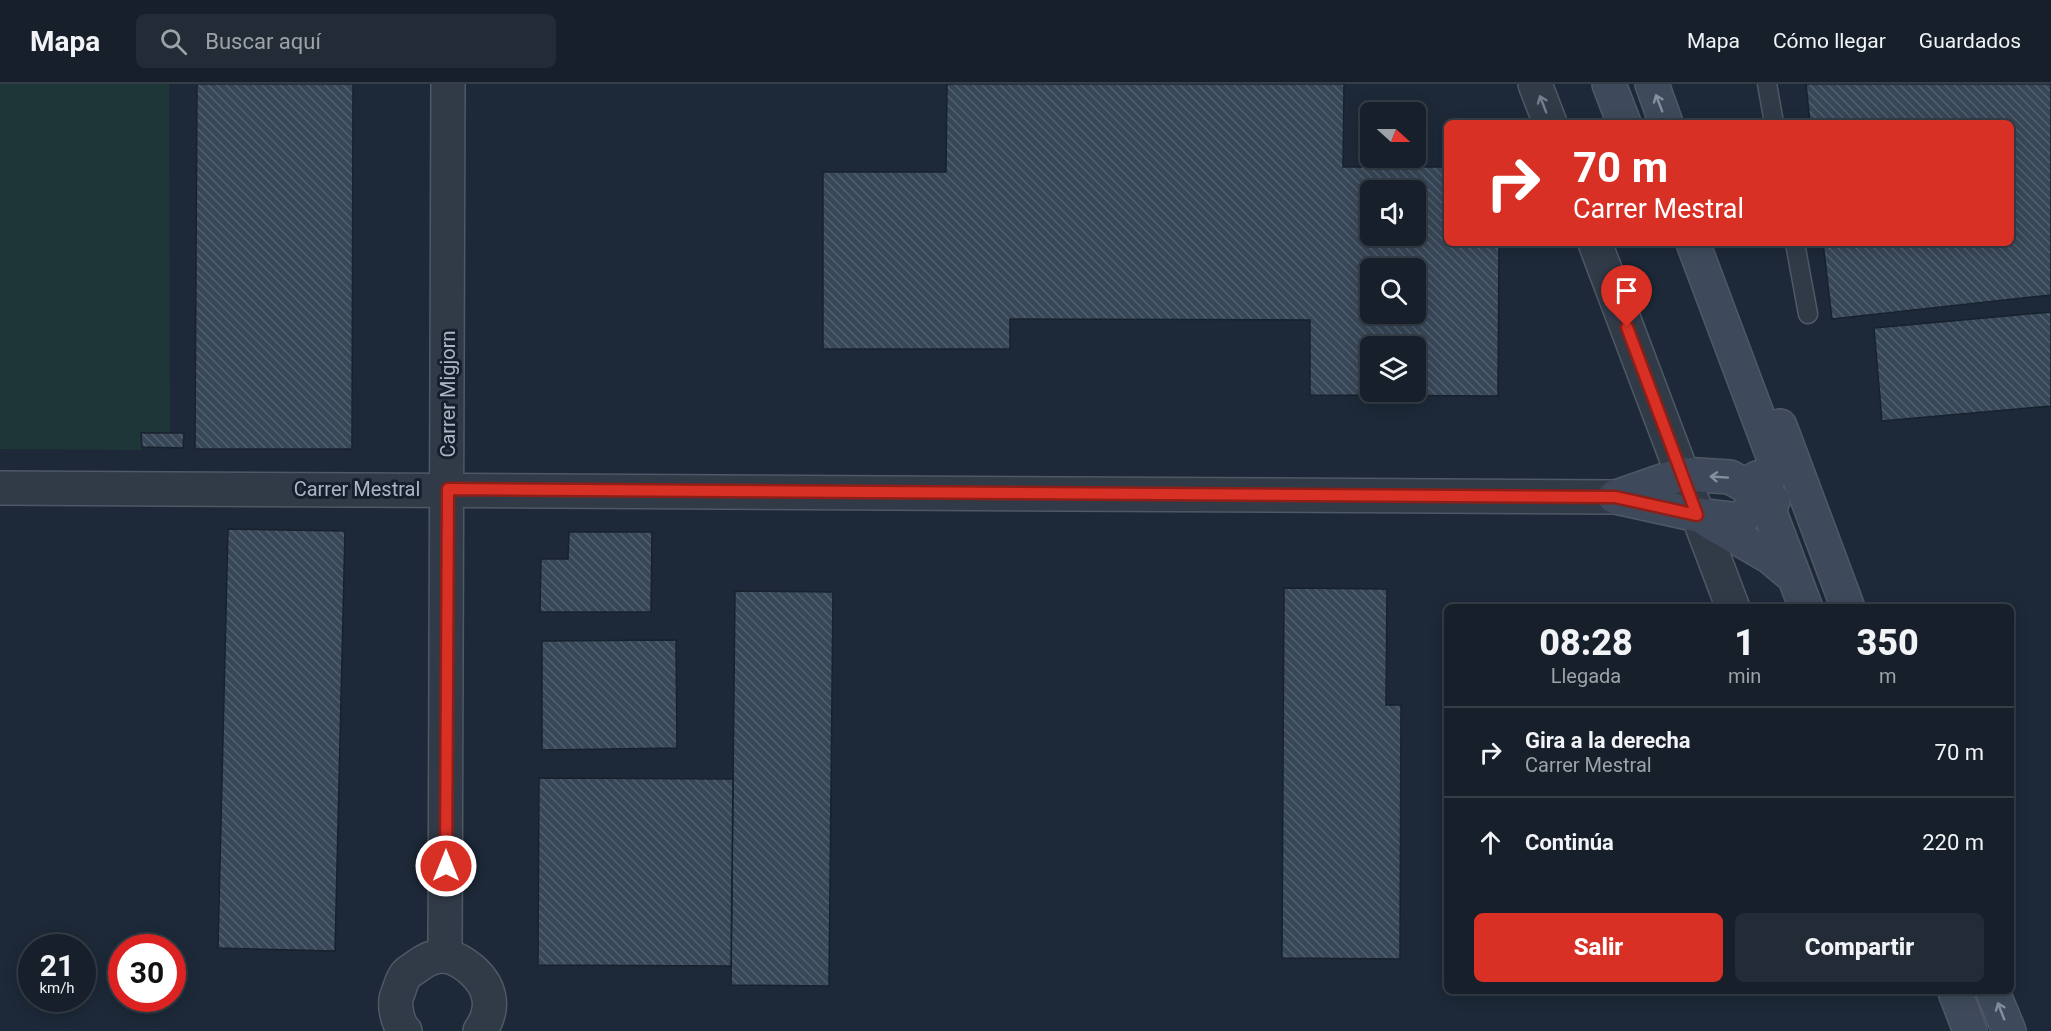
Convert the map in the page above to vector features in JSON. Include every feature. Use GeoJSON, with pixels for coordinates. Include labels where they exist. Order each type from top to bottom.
{"type":"FeatureCollection","features":[{"type":"Feature","properties":{"kind":"main road"},"geometry":{"type":"LineString","coordinates":[[1610,84],[1623,120]]}},
{"type":"Feature","properties":{"kind":"main road"},"geometry":{"type":"LineString","coordinates":[[1652,84],[1665,120]]}},
{"type":"Feature","properties":{"kind":"main road"},"geometry":{"type":"LineString","coordinates":[[1670,246],[1804,604]]}},
{"type":"Feature","properties":{"kind":"main road"},"geometry":{"type":"LineString","coordinates":[[1615,497],[1690,496],[1740,520],[1763,496],[1774,459],[1694,246]]}},
{"type":"Feature","properties":{"kind":"main road"},"geometry":{"type":"LineString","coordinates":[[1713,246],[1847,604]]}},
{"type":"Feature","properties":{"kind":"main road"},"geometry":{"type":"LineString","coordinates":[[1615,497],[1690,496],[1730,477],[1792,513],[1828,604]]}},
{"type":"Feature","properties":{"kind":"main road"},"geometry":{"type":"LineString","coordinates":[[1690,496],[1794,577]]}},
{"type":"Feature","properties":{"kind":"main road"},"geometry":{"type":"LineString","coordinates":[[1953,994],[1970,1031]]}},
{"type":"Feature","properties":{"kind":"main road"},"geometry":{"type":"LineString","coordinates":[[1994,994],[2009,1031]]}},
{"type":"Feature","properties":{"kind":"street","name":"Carrer Migjorn"},"geometry":{"type":"LineString","coordinates":[[445,956],[448,84]]}},
{"type":"Feature","properties":{"kind":"street"},"geometry":{"type":"LineString","coordinates":[[1535,84],[1549,120]]}},
{"type":"Feature","properties":{"kind":"street"},"geometry":{"type":"LineString","coordinates":[[1596,246],[1731,604]]}},
{"type":"Feature","properties":{"kind":"street","name":"Carrer Mestral"},"geometry":{"type":"LineString","coordinates":[[0,488],[1615,497]]}},
{"type":"Feature","properties":{"kind":"street"},"geometry":{"type":"LineString","coordinates":[[405,1031],[399,1025],[396,998],[405,975],[428,958],[445,956],[460,960],[484,981],[490,1002],[487,1020],[480,1031]]}},
{"type":"Feature","properties":{"kind":"lane"},"geometry":{"type":"LineString","coordinates":[[1767,84],[1773,120]]}},
{"type":"Feature","properties":{"kind":"lane"},"geometry":{"type":"LineString","coordinates":[[1796,246],[1808,314]]}},
{"type":"Feature","properties":{"kind":"green space"},"geometry":{"type":"Polygon","coordinates":[[[0,84],[169,84],[170,434],[142,433],[142,450],[0,449],[0,84]]]}},
{"type":"Feature","properties":{"kind":"building"},"geometry":{"type":"Polygon","coordinates":[[[197,84],[353,84],[352,449],[195,449],[197,84]]]}},
{"type":"Feature","properties":{"kind":"building"},"geometry":{"type":"Polygon","coordinates":[[[947,84],[1344,84],[1343,167],[1444,167],[1444,246],[1499,246],[1498,396],[1426,396],[1426,336],[1360,336],[1360,395],[1310,395],[1310,320],[1010,319],[1010,349],[823,349],[823,172],[946,172],[947,84]]]}},
{"type":"Feature","properties":{"kind":"building"},"geometry":{"type":"Polygon","coordinates":[[[1806,84],[2051,84],[2051,295],[1832,319],[1823,246],[2014,246],[2014,120],[1810,120],[1806,84]]]}},
{"type":"Feature","properties":{"kind":"building"},"geometry":{"type":"Polygon","coordinates":[[[2051,312],[2051,406],[1882,421],[1874,328],[2051,312]]]}},
{"type":"Feature","properties":{"kind":"building"},"geometry":{"type":"Polygon","coordinates":[[[141,433],[184,433],[183,448],[142,447],[141,433]]]}},
{"type":"Feature","properties":{"kind":"building"},"geometry":{"type":"Polygon","coordinates":[[[228,529],[345,531],[335,951],[218,948],[228,529]]]}},
{"type":"Feature","properties":{"kind":"building"},"geometry":{"type":"Polygon","coordinates":[[[569,532],[652,532],[651,612],[540,612],[541,559],[568,559],[569,532]]]}},
{"type":"Feature","properties":{"kind":"building"},"geometry":{"type":"Polygon","coordinates":[[[1284,588],[1387,589],[1386,705],[1401,705],[1400,959],[1282,958],[1284,588]]]}},
{"type":"Feature","properties":{"kind":"building"},"geometry":{"type":"Polygon","coordinates":[[[735,591],[833,592],[829,986],[731,985],[735,591]]]}},
{"type":"Feature","properties":{"kind":"building"},"geometry":{"type":"Polygon","coordinates":[[[676,640],[677,748],[542,750],[542,641],[676,640]]]}},
{"type":"Feature","properties":{"kind":"building"},"geometry":{"type":"Polygon","coordinates":[[[539,778],[733,779],[731,966],[538,965],[539,778]]]}},
{"type":"Feature","properties":{"kind":"route"},"geometry":{"type":"LineString","coordinates":[[446,866],[448,489],[1615,497],[1697,515],[1627,327]]}}]}
